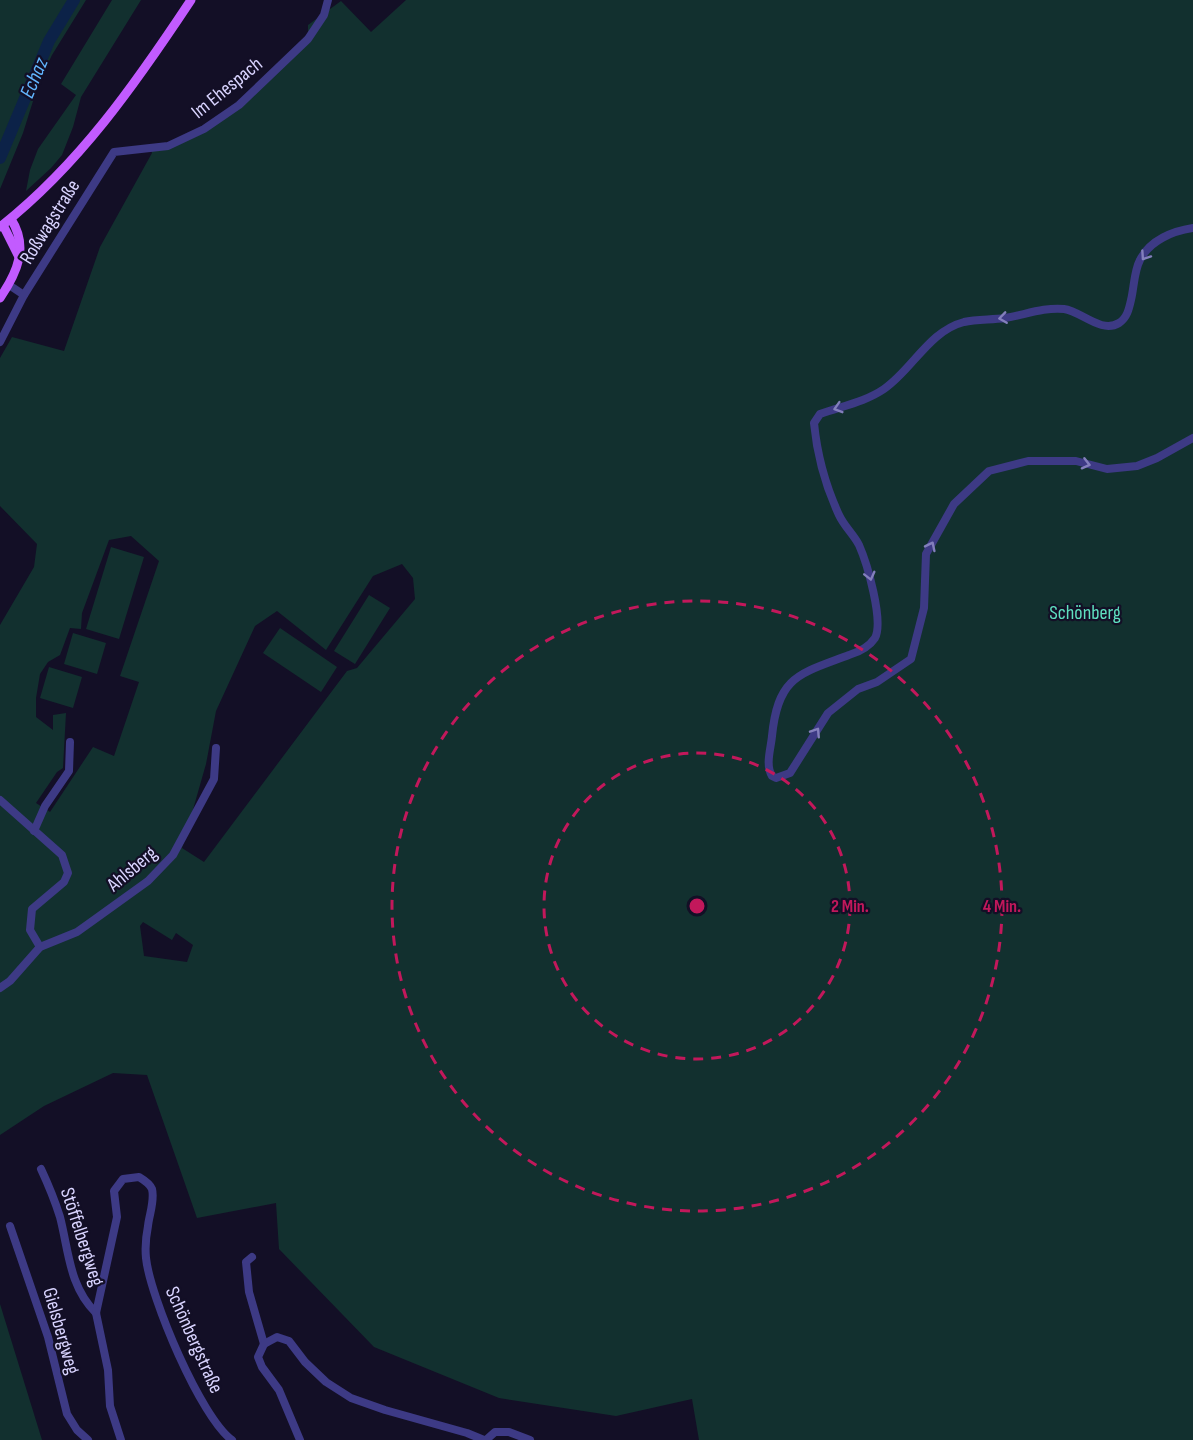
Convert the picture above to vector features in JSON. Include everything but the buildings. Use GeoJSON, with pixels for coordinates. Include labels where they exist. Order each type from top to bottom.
{"type":"FeatureCollection","features":[{"type":"Feature","properties":{"kind":"main road"},"geometry":{"type":"LineString","coordinates":[[19,257],[1,226],[43,190],[86,145],[158,50],[191,0]]}},
{"type":"Feature","properties":{"kind":"main road"},"geometry":{"type":"LineString","coordinates":[[0,298],[17,270],[21,248],[19,235],[11,219]]}},
{"type":"Feature","properties":{"kind":"main road"},"geometry":{"type":"LineString","coordinates":[[0,240],[12,242]]}},
{"type":"Feature","properties":{"kind":"street","name":"Im Ehespach"},"geometry":{"type":"LineString","coordinates":[[114,152],[168,146],[204,129],[239,105],[308,39],[324,15],[328,0]]}},
{"type":"Feature","properties":{"kind":"street","name":"Roßwagstraße"},"geometry":{"type":"LineString","coordinates":[[0,342],[24,295],[114,152]]}},
{"type":"Feature","properties":{"kind":"street"},"geometry":{"type":"LineString","coordinates":[[1193,228],[1176,231],[1152,245],[1146,252],[1140,260],[1129,311],[1122,322],[1113,327],[1097,324],[1075,312],[1062,309],[966,322],[950,327],[939,336],[886,388],[865,400],[820,414],[814,423],[823,469],[840,517],[859,544],[870,575],[878,629],[874,639],[862,650],[807,671],[788,685],[774,722],[770,772],[776,778],[790,773],[828,713],[858,689],[877,682],[911,659],[924,608],[926,554],[954,504],[989,471],[1028,461],[1076,461],[1107,469],[1137,466],[1193,438]]}},
{"type":"Feature","properties":{"kind":"street"},"geometry":{"type":"LineString","coordinates":[[9,285],[24,295]]}},
{"type":"Feature","properties":{"kind":"street"},"geometry":{"type":"LineString","coordinates":[[34,831],[45,806],[69,771],[70,742]]}},
{"type":"Feature","properties":{"kind":"street","name":"Ahlsberg"},"geometry":{"type":"LineString","coordinates":[[40,947],[77,932],[148,881],[173,855],[214,779],[216,748]]}},
{"type":"Feature","properties":{"kind":"street"},"geometry":{"type":"LineString","coordinates":[[0,800],[62,855],[68,873],[64,882],[32,909],[30,930],[40,947],[10,981],[0,988]]}},
{"type":"Feature","properties":{"kind":"street","name":"Stöffelbergweg"},"geometry":{"type":"LineString","coordinates":[[41,1168],[59,1215],[75,1282],[87,1304],[96,1313]]}},
{"type":"Feature","properties":{"kind":"street","name":"Schönbergstraße"},"geometry":{"type":"LineString","coordinates":[[121,1440],[110,1406],[108,1370],[96,1313],[117,1217],[114,1191],[123,1179],[139,1177],[151,1187],[153,1197],[146,1234],[146,1257],[158,1305],[170,1336],[208,1412],[216,1426],[232,1440]]}},
{"type":"Feature","properties":{"kind":"street","name":"Gielsbergweg"},"geometry":{"type":"LineString","coordinates":[[10,1226],[48,1337],[67,1414],[77,1430],[88,1440]]}},
{"type":"Feature","properties":{"kind":"street"},"geometry":{"type":"LineString","coordinates":[[252,1257],[246,1262],[249,1292],[264,1344]]}},
{"type":"Feature","properties":{"kind":"street"},"geometry":{"type":"LineString","coordinates":[[300,1440],[279,1390],[262,1367],[258,1357],[264,1344],[276,1337],[289,1341],[305,1362],[326,1382],[351,1398],[485,1440],[495,1432],[509,1432],[530,1440]]}},
{"type":"Feature","properties":{"kind":"green space"},"geometry":{"type":"Polygon","coordinates":[[[0,0],[86,0],[52,55],[39,82],[23,133],[0,189],[0,0]]]}},
{"type":"Feature","properties":{"kind":"green space"},"geometry":{"type":"Polygon","coordinates":[[[112,0],[141,0],[81,97],[62,155],[26,191],[30,170],[38,149],[76,95],[61,84],[112,0]]]}},
{"type":"Feature","properties":{"kind":"green space","name":"Schönberg"},"geometry":{"type":"Polygon","coordinates":[[[406,0],[1193,0],[1193,1440],[699,1440],[692,1399],[616,1416],[499,1398],[374,1347],[279,1249],[276,1203],[197,1218],[147,1075],[113,1073],[44,1106],[0,1135],[0,625],[34,567],[37,544],[0,506],[0,358],[12,337],[64,351],[100,247],[152,153],[151,148],[168,146],[239,105],[308,39],[308,25],[341,1],[371,32],[406,0]],[[131,536],[109,540],[82,613],[81,629],[70,628],[60,655],[48,662],[40,674],[36,717],[53,730],[53,715],[66,713],[63,768],[57,772],[36,803],[50,812],[93,747],[114,756],[139,682],[120,676],[159,561],[131,536]],[[402,564],[373,576],[326,650],[277,611],[255,626],[216,711],[206,764],[182,848],[204,862],[347,671],[357,668],[415,599],[413,578],[402,564]],[[143,922],[140,926],[144,956],[187,962],[193,945],[176,933],[172,940],[143,922]]]}},
{"type":"Feature","properties":{"kind":"green space"},"geometry":{"type":"Polygon","coordinates":[[[111,547],[144,557],[119,639],[86,629],[111,547]]]}},
{"type":"Feature","properties":{"kind":"green space"},"geometry":{"type":"Polygon","coordinates":[[[369,595],[390,608],[355,664],[334,651],[369,595]]]}},
{"type":"Feature","properties":{"kind":"green space"},"geometry":{"type":"Polygon","coordinates":[[[280,628],[337,667],[321,692],[263,653],[280,628]]]}},
{"type":"Feature","properties":{"kind":"green space"},"geometry":{"type":"Polygon","coordinates":[[[73,633],[106,643],[97,674],[64,664],[73,633]]]}},
{"type":"Feature","properties":{"kind":"green space"},"geometry":{"type":"Polygon","coordinates":[[[49,667],[82,677],[73,708],[40,698],[49,667]]]}},
{"type":"Feature","properties":{"kind":"green space"},"geometry":{"type":"Polygon","coordinates":[[[0,1304],[42,1440],[0,1440],[0,1304]]]}},
{"type":"Feature","properties":{"kind":"waterway","name":"Echaz"},"geometry":{"type":"LineString","coordinates":[[0,158],[49,41],[74,0]]}}]}
